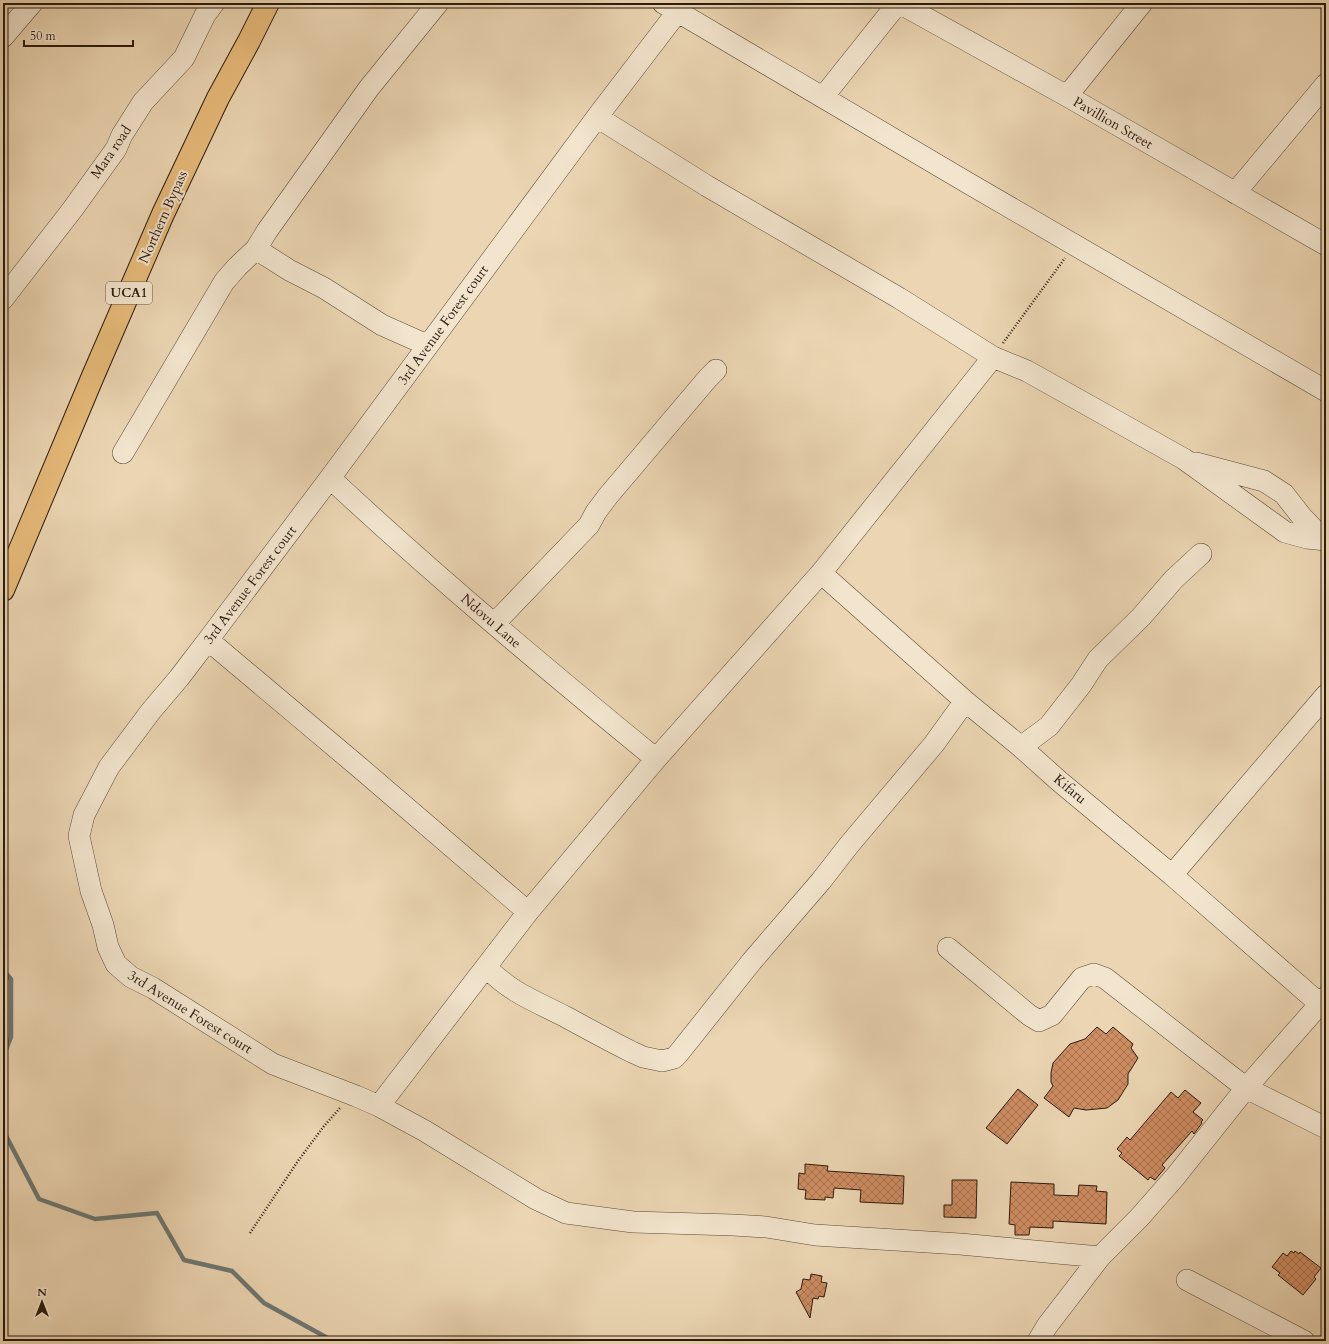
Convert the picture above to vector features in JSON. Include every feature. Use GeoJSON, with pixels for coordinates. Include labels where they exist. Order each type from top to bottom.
{"type":"FeatureCollection","features":[{"type":"Feature","properties":{"kind":"main road","name":"Northern Bypass"},"geometry":{"type":"LineString","coordinates":[[3,590],[163,214],[218,98],[268,3]]}},
{"type":"Feature","properties":{"kind":"street"},"geometry":{"type":"LineString","coordinates":[[3,36],[32,3]]}},
{"type":"Feature","properties":{"kind":"street","name":"Mara road"},"geometry":{"type":"LineString","coordinates":[[3,299],[116,149],[122,136],[144,102],[184,58],[205,15],[214,3]]}},
{"type":"Feature","properties":{"kind":"street"},"geometry":{"type":"LineString","coordinates":[[123,453],[224,282],[236,267],[256,249],[267,231],[369,88],[438,3]]}},
{"type":"Feature","properties":{"kind":"street"},"geometry":{"type":"LineString","coordinates":[[824,97],[899,3]]}},
{"type":"Feature","properties":{"kind":"street","name":"Pavillion Street"},"geometry":{"type":"LineString","coordinates":[[899,3],[1067,96],[1326,246]]}},
{"type":"Feature","properties":{"kind":"street"},"geometry":{"type":"LineString","coordinates":[[1067,96],[1142,3]]}},
{"type":"Feature","properties":{"kind":"street"},"geometry":{"type":"LineString","coordinates":[[671,7],[968,183],[1326,391]]}},
{"type":"Feature","properties":{"kind":"street","name":"3rd Avenue Forest court"},"geometry":{"type":"LineString","coordinates":[[671,7],[596,117],[330,478],[179,678],[151,711],[109,767],[84,815],[79,836],[91,891],[103,926],[108,948],[116,964],[131,977],[153,988],[273,1064],[379,1106],[425,1131],[536,1199],[566,1213],[633,1222],[766,1227],[815,1235],[960,1244],[1100,1257]]}},
{"type":"Feature","properties":{"kind":"street"},"geometry":{"type":"LineString","coordinates":[[1234,193],[1326,84]]}},
{"type":"Feature","properties":{"kind":"street"},"geometry":{"type":"LineString","coordinates":[[596,117],[707,186],[899,298],[993,357],[1027,371],[1184,459],[1285,532],[1307,538],[1324,539]]}},
{"type":"Feature","properties":{"kind":"street"},"geometry":{"type":"LineString","coordinates":[[256,249],[289,270],[324,288],[382,325],[427,346]]}},
{"type":"Feature","properties":{"kind":"street"},"geometry":{"type":"LineString","coordinates":[[379,1106],[528,912],[656,759],[821,573],[993,357]]}},
{"type":"Feature","properties":{"kind":"street"},"geometry":{"type":"LineString","coordinates":[[494,624],[588,525],[608,496],[716,370]]}},
{"type":"Feature","properties":{"kind":"street"},"geometry":{"type":"LineString","coordinates":[[1184,459],[1264,481],[1284,494],[1302,517],[1324,539]]}},
{"type":"Feature","properties":{"kind":"street","name":"Ndovu Lane"},"geometry":{"type":"LineString","coordinates":[[330,478],[388,532],[494,624],[656,759]]}},
{"type":"Feature","properties":{"kind":"street"},"geometry":{"type":"LineString","coordinates":[[1022,747],[1049,726],[1082,685],[1098,659],[1141,617],[1174,579],[1201,554]]}},
{"type":"Feature","properties":{"kind":"street","name":"Kifaru"},"geometry":{"type":"LineString","coordinates":[[821,573],[965,701],[1022,747],[1059,781],[1323,1001]]}},
{"type":"Feature","properties":{"kind":"street"},"geometry":{"type":"LineString","coordinates":[[208,640],[528,912]]}},
{"type":"Feature","properties":{"kind":"street"},"geometry":{"type":"LineString","coordinates":[[1172,875],[1326,695]]}},
{"type":"Feature","properties":{"kind":"street"},"geometry":{"type":"LineString","coordinates":[[486,967],[503,983],[524,997],[566,1017],[632,1052],[643,1057],[662,1061],[674,1058],[934,744],[965,701]]}},
{"type":"Feature","properties":{"kind":"street"},"geometry":{"type":"LineString","coordinates":[[948,948],[1029,1015],[1039,1021],[1052,1015],[1082,978],[1094,974],[1104,978],[1246,1088],[1326,1128]]}},
{"type":"Feature","properties":{"kind":"street"},"geometry":{"type":"LineString","coordinates":[[1038,1341],[1100,1257],[1139,1218],[1246,1088],[1323,1001]]}},
{"type":"Feature","properties":{"kind":"street"},"geometry":{"type":"LineString","coordinates":[[1187,1280],[1304,1341]]}},
{"type":"Feature","properties":{"kind":"path"},"geometry":{"type":"LineString","coordinates":[[993,357],[1075,245]]}},
{"type":"Feature","properties":{"kind":"path"},"geometry":{"type":"LineString","coordinates":[[250,1233],[298,1161],[324,1126],[338,1110],[356,1096]]}},
{"type":"Feature","properties":{"kind":"building"},"geometry":{"type":"Polygon","coordinates":[[[1097,1027],[1106,1034],[1113,1027],[1133,1044],[1131,1048],[1138,1058],[1128,1074],[1128,1084],[1118,1100],[1107,1108],[1086,1110],[1074,1108],[1069,1117],[1044,1098],[1053,1086],[1051,1082],[1051,1073],[1053,1063],[1070,1044],[1085,1039],[1097,1027]]]}},
{"type":"Feature","properties":{"kind":"building"},"geometry":{"type":"Polygon","coordinates":[[[1018,1089],[1038,1105],[1007,1144],[986,1128],[1018,1089]]]}},
{"type":"Feature","properties":{"kind":"building"},"geometry":{"type":"Polygon","coordinates":[[[1185,1090],[1201,1103],[1193,1112],[1203,1120],[1201,1122],[1202,1123],[1194,1134],[1192,1131],[1162,1165],[1165,1168],[1155,1180],[1150,1177],[1148,1180],[1119,1156],[1122,1153],[1117,1149],[1127,1137],[1130,1140],[1171,1092],[1178,1098],[1185,1090]]]}},
{"type":"Feature","properties":{"kind":"building"},"geometry":{"type":"Polygon","coordinates":[[[805,1164],[828,1166],[827,1171],[904,1176],[903,1204],[860,1202],[861,1190],[834,1188],[833,1198],[825,1197],[825,1200],[805,1199],[806,1190],[798,1189],[799,1173],[805,1174],[805,1164]]]}},
{"type":"Feature","properties":{"kind":"building"},"geometry":{"type":"Polygon","coordinates":[[[952,1180],[977,1180],[976,1218],[944,1217],[944,1205],[952,1205],[952,1180]]]}},
{"type":"Feature","properties":{"kind":"building"},"geometry":{"type":"Polygon","coordinates":[[[1011,1182],[1054,1184],[1054,1195],[1078,1196],[1079,1185],[1097,1186],[1096,1191],[1107,1192],[1106,1224],[1053,1221],[1053,1228],[1030,1227],[1029,1235],[1015,1235],[1015,1225],[1009,1224],[1011,1182]]]}},
{"type":"Feature","properties":{"kind":"building"},"geometry":{"type":"Polygon","coordinates":[[[1291,1251],[1294,1253],[1295,1251],[1299,1254],[1300,1252],[1321,1268],[1314,1277],[1316,1279],[1303,1295],[1278,1275],[1280,1273],[1272,1267],[1283,1253],[1287,1256],[1291,1251]]]}},
{"type":"Feature","properties":{"kind":"building"},"geometry":{"type":"Polygon","coordinates":[[[811,1274],[822,1276],[821,1282],[827,1283],[824,1297],[819,1296],[818,1299],[813,1298],[810,1318],[796,1292],[801,1289],[803,1279],[810,1280],[811,1274]]]}},
{"type":"Feature","properties":{"kind":"waterway"},"geometry":{"type":"LineString","coordinates":[[3,970],[11,979],[11,1037],[3,1057]]}},
{"type":"Feature","properties":{"kind":"waterway"},"geometry":{"type":"LineString","coordinates":[[3,1130],[39,1199],[95,1219],[157,1213],[184,1260],[232,1271],[264,1303],[333,1341]]}}]}
